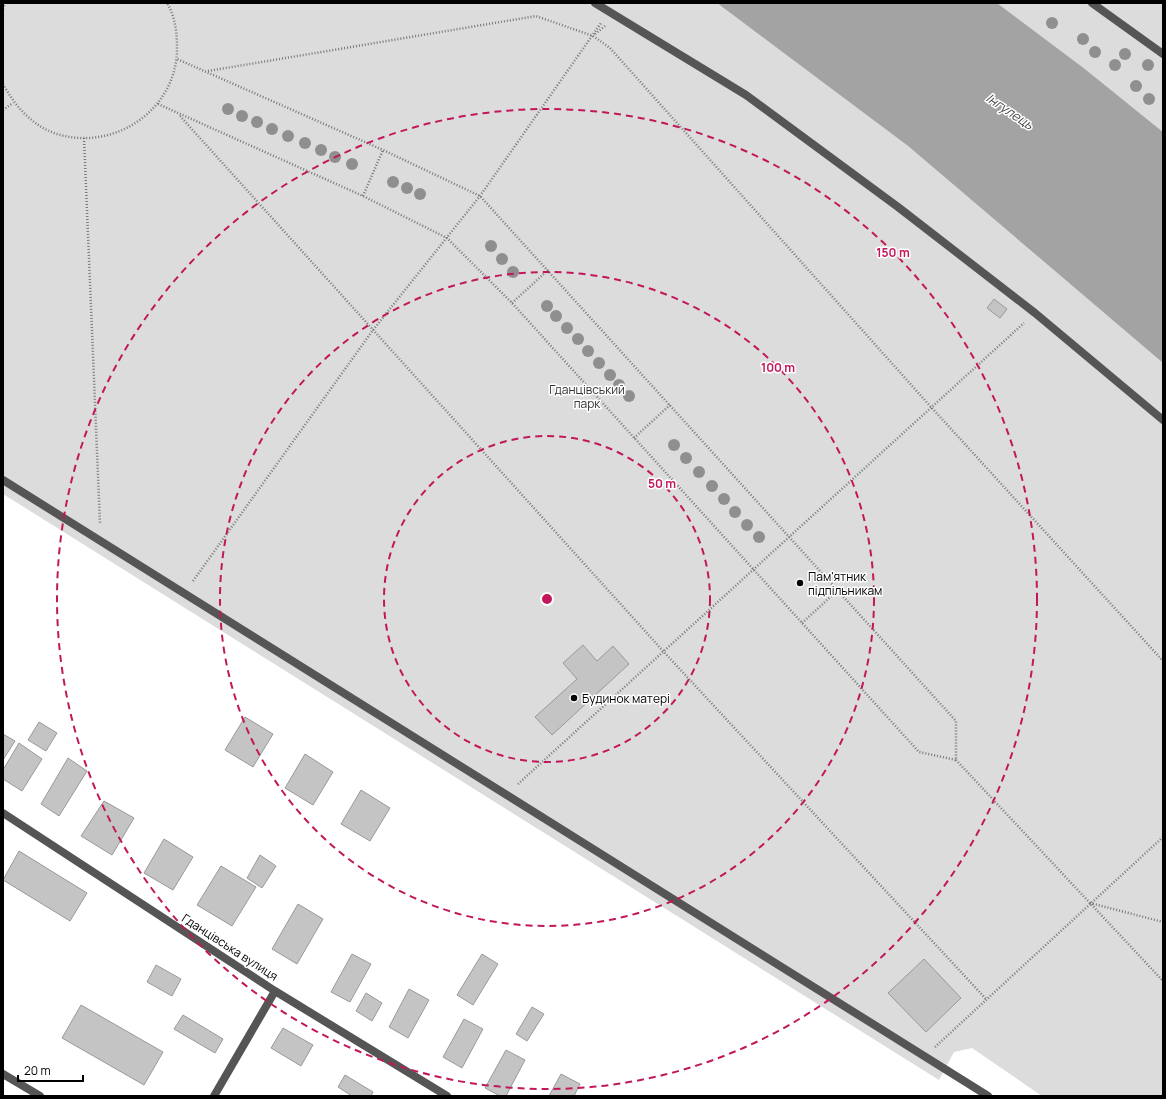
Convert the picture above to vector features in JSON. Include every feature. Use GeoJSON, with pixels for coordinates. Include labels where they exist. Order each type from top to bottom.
{"type":"FeatureCollection","features":[{"type":"Feature","properties":{"kind":"street"},"geometry":{"type":"LineString","coordinates":[[596,3],[746,95],[898,207],[1035,313],[1163,420]]}},
{"type":"Feature","properties":{"kind":"street"},"geometry":{"type":"LineString","coordinates":[[1092,3],[1163,54]]}},
{"type":"Feature","properties":{"kind":"street"},"geometry":{"type":"LineString","coordinates":[[3,480],[988,1096]]}},
{"type":"Feature","properties":{"kind":"street","name":"Гданцівська вулиця"},"geometry":{"type":"LineString","coordinates":[[3,813],[275,991],[447,1096]]}},
{"type":"Feature","properties":{"kind":"street"},"geometry":{"type":"LineString","coordinates":[[214,1096],[275,991]]}},
{"type":"Feature","properties":{"kind":"street"},"geometry":{"type":"LineString","coordinates":[[3,1074],[40,1096]]}},
{"type":"Feature","properties":{"kind":"path"},"geometry":{"type":"LineString","coordinates":[[3,9],[5,3]]}},
{"type":"Feature","properties":{"kind":"path"},"geometry":{"type":"LineString","coordinates":[[3,84],[13,103],[33,121],[57,134],[84,138],[111,135],[136,124],[158,104],[171,84],[178,59],[177,33],[170,8],[167,3]]}},
{"type":"Feature","properties":{"kind":"path"},"geometry":{"type":"LineString","coordinates":[[206,72],[536,16],[593,36],[610,48],[931,406],[1163,661]]}},
{"type":"Feature","properties":{"kind":"path"},"geometry":{"type":"LineString","coordinates":[[184,594],[373,330],[448,238],[480,196],[593,36],[606,24]]}},
{"type":"Feature","properties":{"kind":"path"},"geometry":{"type":"LineString","coordinates":[[178,59],[382,150],[480,196],[956,721],[956,760]]}},
{"type":"Feature","properties":{"kind":"path"},"geometry":{"type":"LineString","coordinates":[[3,110],[13,103]]}},
{"type":"Feature","properties":{"kind":"path"},"geometry":{"type":"LineString","coordinates":[[158,104],[362,196],[448,238],[512,302],[919,752],[956,760],[1163,980]]}},
{"type":"Feature","properties":{"kind":"path"},"geometry":{"type":"LineString","coordinates":[[179,114],[663,651],[986,999]]}},
{"type":"Feature","properties":{"kind":"path"},"geometry":{"type":"LineString","coordinates":[[84,138],[100,542]]}},
{"type":"Feature","properties":{"kind":"path"},"geometry":{"type":"LineString","coordinates":[[362,196],[382,150]]}},
{"type":"Feature","properties":{"kind":"path"},"geometry":{"type":"LineString","coordinates":[[512,302],[548,270]]}},
{"type":"Feature","properties":{"kind":"path"},"geometry":{"type":"LineString","coordinates":[[506,795],[931,406],[1035,313]]}},
{"type":"Feature","properties":{"kind":"path"},"geometry":{"type":"LineString","coordinates":[[634,438],[670,405]]}},
{"type":"Feature","properties":{"kind":"path"},"geometry":{"type":"LineString","coordinates":[[802,623],[838,590]]}},
{"type":"Feature","properties":{"kind":"path"},"geometry":{"type":"LineString","coordinates":[[925,1056],[1163,837]]}},
{"type":"Feature","properties":{"kind":"path"},"geometry":{"type":"LineString","coordinates":[[1090,903],[1163,922]]}},
{"type":"Feature","properties":{"kind":"green space","name":"Гданцівський парк"},"geometry":{"type":"Polygon","coordinates":[[[3,3],[717,3],[908,146],[1163,363],[1163,1096],[1042,1096],[972,1048],[954,1052],[939,1080],[3,494],[3,3]]]}},
{"type":"Feature","properties":{"kind":"green space"},"geometry":{"type":"Polygon","coordinates":[[[997,3],[1163,3],[1163,132],[1085,69],[997,3]]]}},
{"type":"Feature","properties":{"kind":"water","name":"Інгулець"},"geometry":{"type":"Polygon","coordinates":[[[717,3],[997,3],[1085,69],[1163,132],[1163,363],[908,146],[717,3]]]}},
{"type":"Feature","properties":{"kind":"building"},"geometry":{"type":"Polygon","coordinates":[[[994,299],[1007,309],[1000,318],[987,308],[994,299]]]}},
{"type":"Feature","properties":{"kind":"building","name":"Будинок матері"},"geometry":{"type":"Polygon","coordinates":[[[583,645],[597,661],[613,646],[629,664],[552,735],[535,717],[577,679],[563,663],[583,645]]]}},
{"type":"Feature","properties":{"kind":"building"},"geometry":{"type":"Polygon","coordinates":[[[245,717],[273,734],[253,767],[225,750],[245,717]]]}},
{"type":"Feature","properties":{"kind":"building"},"geometry":{"type":"Polygon","coordinates":[[[39,722],[57,733],[46,751],[28,740],[39,722]]]}},
{"type":"Feature","properties":{"kind":"building"},"geometry":{"type":"Polygon","coordinates":[[[3,734],[15,741],[3,760],[3,734]]]}},
{"type":"Feature","properties":{"kind":"building"},"geometry":{"type":"Polygon","coordinates":[[[19,743],[42,759],[22,791],[3,779],[3,770],[19,743]]]}},
{"type":"Feature","properties":{"kind":"building"},"geometry":{"type":"Polygon","coordinates":[[[305,754],[333,772],[313,805],[285,788],[305,754]]]}},
{"type":"Feature","properties":{"kind":"building"},"geometry":{"type":"Polygon","coordinates":[[[68,758],[87,771],[59,816],[41,804],[68,758]]]}},
{"type":"Feature","properties":{"kind":"building"},"geometry":{"type":"Polygon","coordinates":[[[361,790],[390,808],[370,841],[341,824],[361,790]]]}},
{"type":"Feature","properties":{"kind":"building"},"geometry":{"type":"Polygon","coordinates":[[[104,801],[134,818],[112,855],[81,836],[104,801]]]}},
{"type":"Feature","properties":{"kind":"building"},"geometry":{"type":"Polygon","coordinates":[[[164,839],[193,857],[173,890],[144,873],[164,839]]]}},
{"type":"Feature","properties":{"kind":"building"},"geometry":{"type":"Polygon","coordinates":[[[19,851],[87,893],[70,921],[3,880],[19,851]]]}},
{"type":"Feature","properties":{"kind":"building"},"geometry":{"type":"Polygon","coordinates":[[[260,855],[276,866],[262,888],[247,878],[260,855]]]}},
{"type":"Feature","properties":{"kind":"building"},"geometry":{"type":"Polygon","coordinates":[[[221,866],[256,887],[232,926],[197,905],[221,866]]]}},
{"type":"Feature","properties":{"kind":"building"},"geometry":{"type":"Polygon","coordinates":[[[298,904],[323,919],[297,964],[272,949],[298,904]]]}},
{"type":"Feature","properties":{"kind":"building"},"geometry":{"type":"Polygon","coordinates":[[[352,954],[371,964],[350,1002],[331,992],[352,954]]]}},
{"type":"Feature","properties":{"kind":"building"},"geometry":{"type":"Polygon","coordinates":[[[482,954],[498,964],[473,1005],[457,995],[482,954]]]}},
{"type":"Feature","properties":{"kind":"building"},"geometry":{"type":"Polygon","coordinates":[[[924,959],[961,998],[926,1032],[888,993],[924,959]]]}},
{"type":"Feature","properties":{"kind":"building"},"geometry":{"type":"Polygon","coordinates":[[[156,965],[181,979],[172,996],[147,982],[156,965]]]}},
{"type":"Feature","properties":{"kind":"building"},"geometry":{"type":"Polygon","coordinates":[[[409,989],[429,1000],[408,1038],[389,1027],[409,989]]]}},
{"type":"Feature","properties":{"kind":"building"},"geometry":{"type":"Polygon","coordinates":[[[366,993],[382,1003],[372,1021],[356,1011],[366,993]]]}},
{"type":"Feature","properties":{"kind":"building"},"geometry":{"type":"Polygon","coordinates":[[[81,1005],[163,1052],[144,1085],[62,1038],[81,1005]]]}},
{"type":"Feature","properties":{"kind":"building"},"geometry":{"type":"Polygon","coordinates":[[[532,1007],[544,1014],[527,1041],[516,1034],[532,1007]]]}},
{"type":"Feature","properties":{"kind":"building"},"geometry":{"type":"Polygon","coordinates":[[[183,1015],[223,1039],[215,1053],[174,1029],[183,1015]]]}},
{"type":"Feature","properties":{"kind":"building"},"geometry":{"type":"Polygon","coordinates":[[[464,1019],[483,1029],[462,1068],[443,1057],[464,1019]]]}},
{"type":"Feature","properties":{"kind":"building"},"geometry":{"type":"Polygon","coordinates":[[[283,1028],[313,1045],[301,1066],[271,1048],[283,1028]]]}},
{"type":"Feature","properties":{"kind":"building"},"geometry":{"type":"Polygon","coordinates":[[[506,1050],[525,1060],[506,1096],[500,1096],[485,1088],[506,1050]]]}},
{"type":"Feature","properties":{"kind":"building"},"geometry":{"type":"Polygon","coordinates":[[[561,1074],[580,1084],[574,1096],[549,1096],[561,1074]]]}},
{"type":"Feature","properties":{"kind":"building"},"geometry":{"type":"Polygon","coordinates":[[[345,1075],[373,1092],[371,1096],[352,1096],[338,1087],[345,1075]]]}},
{"type":"Feature","properties":{"kind":"place","name":"Пам'ятник підпільникам"},"geometry":{"type":"Point","coordinates":[800,583]}},
{"type":"Feature","properties":{"kind":"place","name":"Будинок матері"},"geometry":{"type":"Point","coordinates":[574,698]}}]}
